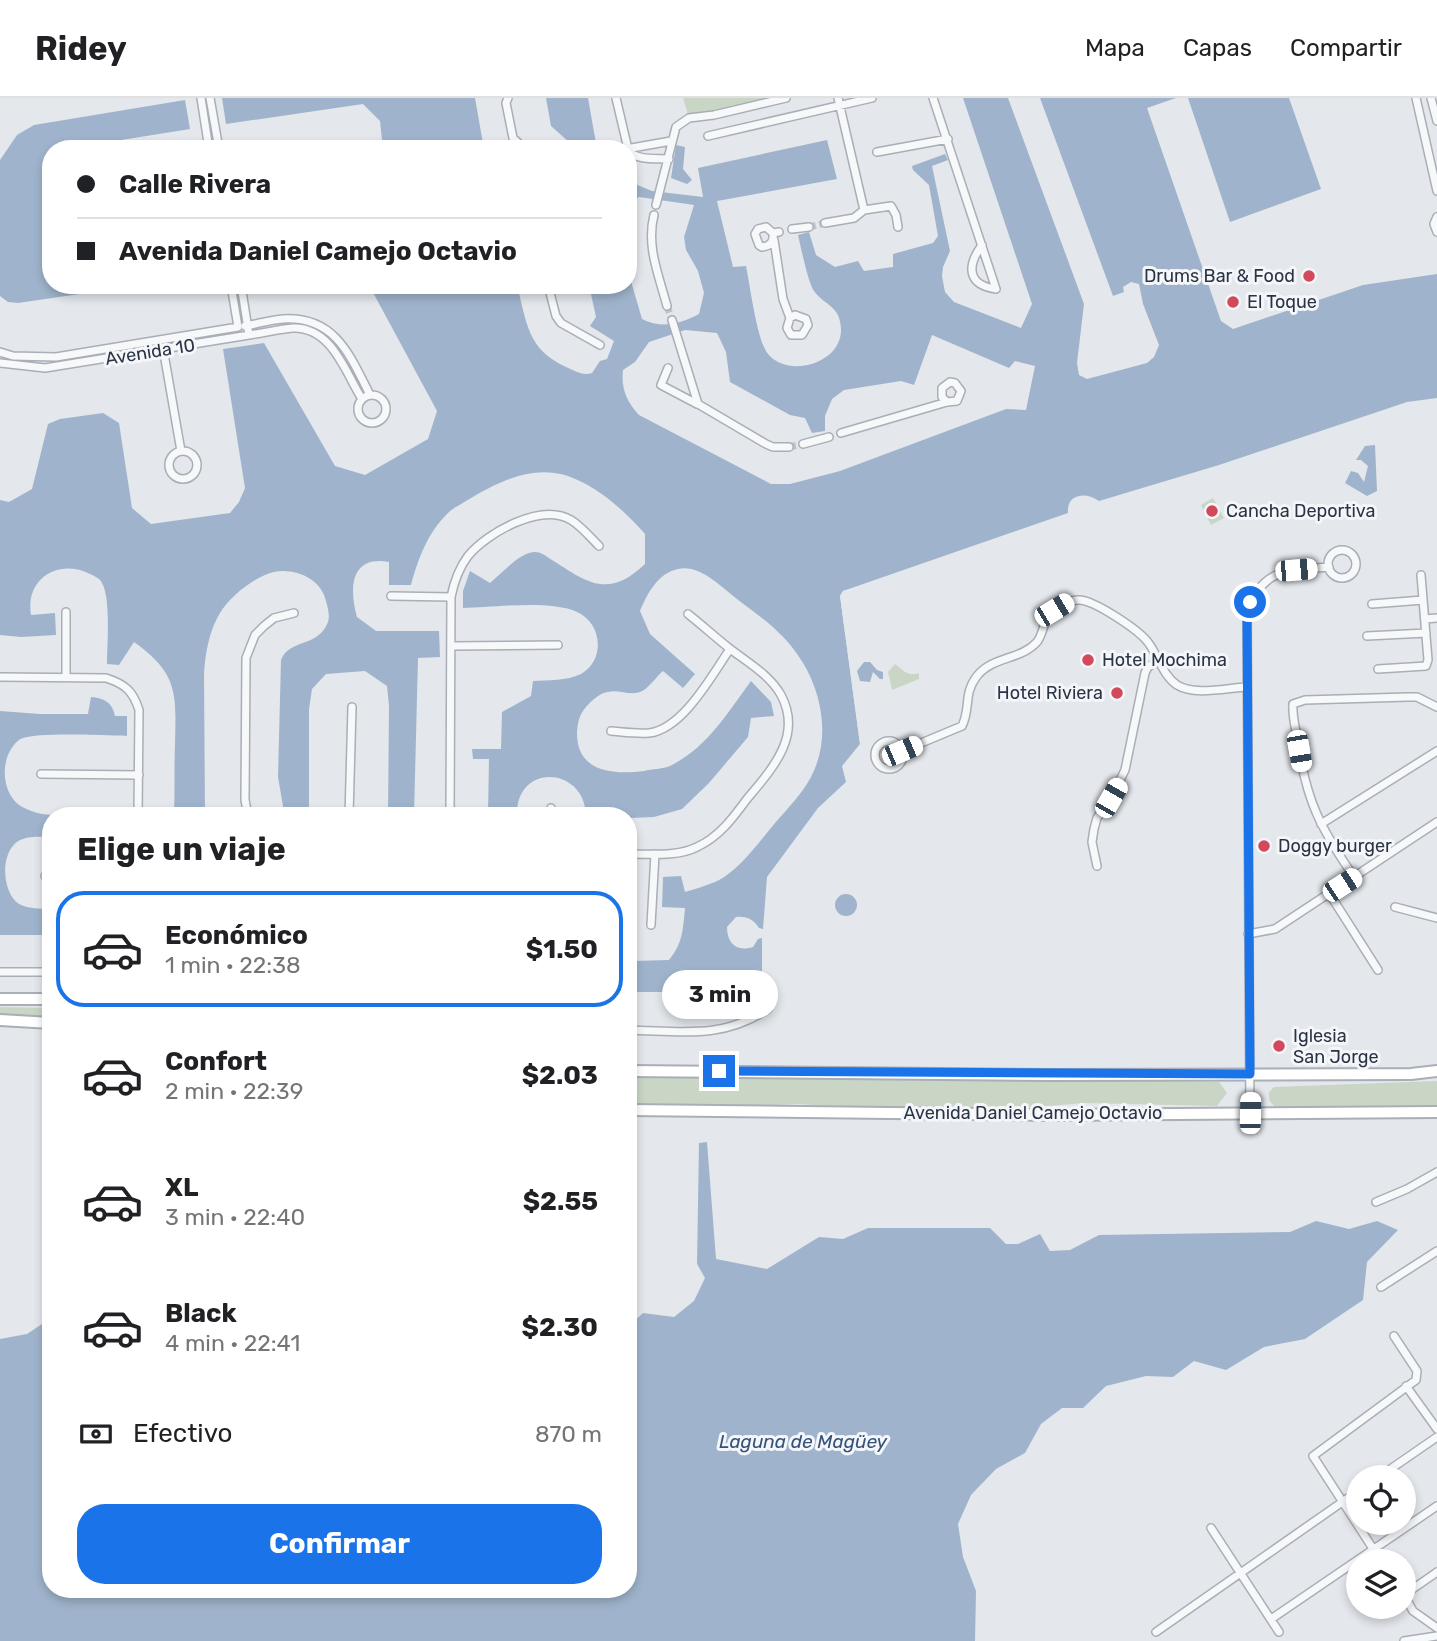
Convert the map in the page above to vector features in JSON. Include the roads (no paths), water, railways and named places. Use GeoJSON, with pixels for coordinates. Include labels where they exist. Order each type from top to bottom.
{"type":"FeatureCollection","features":[{"type":"Feature","properties":{"kind":"main road"},"geometry":{"type":"LineString","coordinates":[[0,999],[42,999]]}},
{"type":"Feature","properties":{"kind":"main road"},"geometry":{"type":"LineString","coordinates":[[0,1020],[42,1022]]}},
{"type":"Feature","properties":{"kind":"main road"},"geometry":{"type":"LineString","coordinates":[[637,1071],[1411,1074],[1437,1071]]}},
{"type":"Feature","properties":{"kind":"main road","name":"Avenida Daniel Camejo Octavio"},"geometry":{"type":"LineString","coordinates":[[637,1110],[1053,1115],[1437,1112]]}},
{"type":"Feature","properties":{"kind":"street"},"geometry":{"type":"LineString","coordinates":[[201,98],[207,140]]}},
{"type":"Feature","properties":{"kind":"street"},"geometry":{"type":"LineString","coordinates":[[210,98],[218,140]]}},
{"type":"Feature","properties":{"kind":"street"},"geometry":{"type":"LineString","coordinates":[[508,98],[506,103],[515,140]]}},
{"type":"Feature","properties":{"kind":"street"},"geometry":{"type":"LineString","coordinates":[[616,98],[625,140]]}},
{"type":"Feature","properties":{"kind":"street"},"geometry":{"type":"LineString","coordinates":[[657,203],[676,127],[689,118],[714,115],[786,98]]}},
{"type":"Feature","properties":{"kind":"street"},"geometry":{"type":"LineString","coordinates":[[708,136],[839,102],[872,98]]}},
{"type":"Feature","properties":{"kind":"street"},"geometry":{"type":"LineString","coordinates":[[933,98],[948,139],[991,271],[996,289],[982,287],[974,279],[972,269],[982,245]]}},
{"type":"Feature","properties":{"kind":"street"},"geometry":{"type":"LineString","coordinates":[[1416,98],[1437,191]]}},
{"type":"Feature","properties":{"kind":"street"},"geometry":{"type":"LineString","coordinates":[[1431,98],[1437,121]]}},
{"type":"Feature","properties":{"kind":"street"},"geometry":{"type":"LineString","coordinates":[[839,102],[864,210]]}},
{"type":"Feature","properties":{"kind":"street"},"geometry":{"type":"LineString","coordinates":[[203,114],[213,112]]}},
{"type":"Feature","properties":{"kind":"street"},"geometry":{"type":"LineString","coordinates":[[877,152],[948,139]]}},
{"type":"Feature","properties":{"kind":"street"},"geometry":{"type":"LineString","coordinates":[[637,147],[671,141]]}},
{"type":"Feature","properties":{"kind":"street"},"geometry":{"type":"LineString","coordinates":[[637,157],[669,159]]}},
{"type":"Feature","properties":{"kind":"street"},"geometry":{"type":"LineString","coordinates":[[825,223],[853,218],[864,210],[891,206],[898,227]]}},
{"type":"Feature","properties":{"kind":"street"},"geometry":{"type":"LineString","coordinates":[[654,215],[650,232],[651,247],[667,306]]}},
{"type":"Feature","properties":{"kind":"street"},"geometry":{"type":"LineString","coordinates":[[1437,217],[1434,224],[1437,232]]}},
{"type":"Feature","properties":{"kind":"street"},"geometry":{"type":"LineString","coordinates":[[792,229],[809,226]]}},
{"type":"Feature","properties":{"kind":"street"},"geometry":{"type":"LineString","coordinates":[[775,235],[782,299],[790,318]]}},
{"type":"Feature","properties":{"kind":"street"},"geometry":{"type":"LineString","coordinates":[[232,294],[240,337]]}},
{"type":"Feature","properties":{"kind":"street"},"geometry":{"type":"LineString","coordinates":[[243,294],[249,335]]}},
{"type":"Feature","properties":{"kind":"street"},"geometry":{"type":"LineString","coordinates":[[550,294],[556,316],[561,323],[600,345]]}},
{"type":"Feature","properties":{"kind":"street","name":"Avenida 10"},"geometry":{"type":"LineString","coordinates":[[2,353],[34,358],[56,357],[284,319],[321,326],[338,338],[370,395]]}},
{"type":"Feature","properties":{"kind":"street"},"geometry":{"type":"LineString","coordinates":[[672,321],[698,404]]}},
{"type":"Feature","properties":{"kind":"street","name":"Avenida 10"},"geometry":{"type":"LineString","coordinates":[[1,365],[45,368],[293,328],[320,336],[331,345],[362,399]]}},
{"type":"Feature","properties":{"kind":"street"},"geometry":{"type":"LineString","coordinates":[[161,340],[181,451]]}},
{"type":"Feature","properties":{"kind":"street"},"geometry":{"type":"LineString","coordinates":[[1,365],[2,353]]}},
{"type":"Feature","properties":{"kind":"street"},"geometry":{"type":"LineString","coordinates":[[668,368],[661,385],[766,444],[789,447]]}},
{"type":"Feature","properties":{"kind":"street"},"geometry":{"type":"LineString","coordinates":[[370,395],[380,396],[386,404],[387,413],[377,423],[367,423],[360,417],[358,408],[362,399],[370,395]]}},
{"type":"Feature","properties":{"kind":"street"},"geometry":{"type":"LineString","coordinates":[[841,433],[947,402]]}},
{"type":"Feature","properties":{"kind":"street"},"geometry":{"type":"LineString","coordinates":[[803,444],[828,437]]}},
{"type":"Feature","properties":{"kind":"street"},"geometry":{"type":"LineString","coordinates":[[181,451],[192,454],[197,463],[195,474],[185,479],[175,476],[169,467],[172,456],[181,451]]}},
{"type":"Feature","properties":{"kind":"street"},"geometry":{"type":"LineString","coordinates":[[450,807],[451,597],[459,571],[469,555],[511,525],[531,517],[552,514],[570,520],[600,546]]}},
{"type":"Feature","properties":{"kind":"street"},"geometry":{"type":"LineString","coordinates":[[1250,1113],[1247,612],[1253,596],[1263,582],[1276,574],[1329,567]]}},
{"type":"Feature","properties":{"kind":"street"},"geometry":{"type":"LineString","coordinates":[[1378,669],[1426,666],[1428,660],[1421,575]]}},
{"type":"Feature","properties":{"kind":"street"},"geometry":{"type":"LineString","coordinates":[[391,596],[451,597]]}},
{"type":"Feature","properties":{"kind":"street"},"geometry":{"type":"LineString","coordinates":[[902,751],[962,726],[968,692],[976,677],[995,662],[1015,656],[1032,646],[1044,630],[1050,614],[1066,603],[1079,600],[1086,601],[1146,639],[1167,676],[1176,684],[1187,689],[1246,687]]}},
{"type":"Feature","properties":{"kind":"street"},"geometry":{"type":"LineString","coordinates":[[1372,604],[1423,600]]}},
{"type":"Feature","properties":{"kind":"street"},"geometry":{"type":"LineString","coordinates":[[66,612],[66,677]]}},
{"type":"Feature","properties":{"kind":"street"},"geometry":{"type":"LineString","coordinates":[[247,807],[246,659],[255,635],[264,626],[274,618],[294,612]]}},
{"type":"Feature","properties":{"kind":"street"},"geometry":{"type":"LineString","coordinates":[[637,854],[694,849],[721,832],[783,752],[789,723],[787,709],[780,693],[762,673],[688,614]]}},
{"type":"Feature","properties":{"kind":"street"},"geometry":{"type":"LineString","coordinates":[[1425,619],[1437,618]]}},
{"type":"Feature","properties":{"kind":"street"},"geometry":{"type":"LineString","coordinates":[[1367,636],[1426,633]]}},
{"type":"Feature","properties":{"kind":"street"},"geometry":{"type":"LineString","coordinates":[[452,646],[558,645]]}},
{"type":"Feature","properties":{"kind":"street"},"geometry":{"type":"LineString","coordinates":[[611,732],[650,733],[672,724],[694,700],[730,649]]}},
{"type":"Feature","properties":{"kind":"street"},"geometry":{"type":"LineString","coordinates":[[1097,866],[1092,842],[1097,818],[1123,778],[1145,673],[1148,667],[1159,660]]}},
{"type":"Feature","properties":{"kind":"street"},"geometry":{"type":"LineString","coordinates":[[0,677],[106,678],[123,683],[135,696],[140,726],[138,807]]}},
{"type":"Feature","properties":{"kind":"street"},"geometry":{"type":"LineString","coordinates":[[1354,877],[1311,805],[1302,772],[1293,704],[1305,700],[1408,696],[1424,700],[1437,708]]}},
{"type":"Feature","properties":{"kind":"street"},"geometry":{"type":"LineString","coordinates":[[349,807],[352,706]]}},
{"type":"Feature","properties":{"kind":"street"},"geometry":{"type":"LineString","coordinates":[[1321,824],[1437,751]]}},
{"type":"Feature","properties":{"kind":"street"},"geometry":{"type":"LineString","coordinates":[[41,774],[139,775]]}},
{"type":"Feature","properties":{"kind":"street"},"geometry":{"type":"LineString","coordinates":[[1248,934],[1275,929],[1437,822]]}},
{"type":"Feature","properties":{"kind":"street"},"geometry":{"type":"LineString","coordinates":[[651,925],[654,854]]}},
{"type":"Feature","properties":{"kind":"street"},"geometry":{"type":"LineString","coordinates":[[1329,893],[1378,970]]}},
{"type":"Feature","properties":{"kind":"street"},"geometry":{"type":"LineString","coordinates":[[1395,907],[1437,918]]}},
{"type":"Feature","properties":{"kind":"street"},"geometry":{"type":"LineString","coordinates":[[0,972],[42,972]]}},
{"type":"Feature","properties":{"kind":"street"},"geometry":{"type":"LineString","coordinates":[[637,1030],[723,1030],[752,1020],[768,1009]]}},
{"type":"Feature","properties":{"kind":"street"},"geometry":{"type":"LineString","coordinates":[[1376,1202],[1437,1172]]}},
{"type":"Feature","properties":{"kind":"street"},"geometry":{"type":"LineString","coordinates":[[1381,1287],[1435,1255]]}},
{"type":"Feature","properties":{"kind":"street"},"geometry":{"type":"LineString","coordinates":[[1373,1549],[1314,1460],[1314,1453],[1416,1380],[1417,1371],[1395,1336]]}},
{"type":"Feature","properties":{"kind":"street"},"geometry":{"type":"LineString","coordinates":[[1406,1386],[1437,1429]]}},
{"type":"Feature","properties":{"kind":"street"},"geometry":{"type":"LineString","coordinates":[[1396,1465],[1437,1437]]}},
{"type":"Feature","properties":{"kind":"street"},"geometry":{"type":"LineString","coordinates":[[1156,1632],[1346,1500]]}},
{"type":"Feature","properties":{"kind":"street"},"geometry":{"type":"LineString","coordinates":[[1375,1549],[1437,1506]]}},
{"type":"Feature","properties":{"kind":"street"},"geometry":{"type":"LineString","coordinates":[[1211,1528],[1279,1632]]}},
{"type":"Feature","properties":{"kind":"street"},"geometry":{"type":"LineString","coordinates":[[1271,1619],[1346,1569]]}},
{"type":"Feature","properties":{"kind":"street"},"geometry":{"type":"LineString","coordinates":[[1416,1587],[1437,1572]]}},
{"type":"Feature","properties":{"kind":"street"},"geometry":{"type":"LineString","coordinates":[[1416,1614],[1437,1628]]}},
{"type":"Feature","properties":{"kind":"street"},"geometry":{"type":"LineString","coordinates":[[1404,1641],[1437,1636]]}},
{"type":"Feature","properties":{"kind":"water"},"geometry":{"type":"Polygon","coordinates":[[[222,98],[475,98],[482,140],[382,140],[380,121],[363,104],[226,124],[222,98]]]}},
{"type":"Feature","properties":{"kind":"water"},"geometry":{"type":"Polygon","coordinates":[[[546,98],[588,98],[595,140],[567,140],[551,126],[546,98]]]}},
{"type":"Feature","properties":{"kind":"water"},"geometry":{"type":"Polygon","coordinates":[[[963,98],[1008,98],[1084,304],[1077,363],[1079,375],[1087,379],[1147,363],[1154,357],[1159,345],[1143,304],[1139,284],[1131,282],[1123,287],[1124,292],[1113,296],[1040,98],[1176,98],[1147,108],[1221,321],[1233,329],[1363,285],[1437,274],[1437,398],[1407,402],[1219,465],[1099,501],[1088,496],[1078,496],[1070,502],[1068,513],[843,591],[840,596],[860,744],[842,766],[846,782],[818,808],[767,877],[763,929],[749,919],[740,917],[736,917],[727,927],[731,942],[738,947],[753,947],[758,939],[762,938],[762,973],[725,992],[637,992],[637,961],[669,960],[680,942],[685,908],[662,907],[663,877],[681,876],[685,892],[715,882],[732,872],[794,801],[811,777],[822,739],[818,700],[803,663],[778,632],[702,573],[686,568],[671,571],[654,585],[640,611],[650,634],[695,674],[683,688],[663,671],[644,690],[637,693],[603,693],[595,698],[579,719],[578,745],[583,756],[598,768],[632,772],[667,767],[706,739],[751,681],[771,702],[774,716],[751,718],[748,737],[709,783],[682,809],[654,817],[637,818],[637,807],[584,807],[574,787],[563,780],[550,777],[538,779],[527,786],[518,807],[488,807],[489,759],[473,759],[472,749],[501,749],[502,712],[531,696],[533,681],[563,679],[581,674],[594,660],[598,642],[592,624],[577,612],[566,608],[522,605],[463,608],[463,591],[470,571],[490,583],[519,558],[535,552],[586,580],[608,584],[632,575],[645,564],[645,534],[610,500],[590,486],[554,473],[541,472],[514,477],[477,494],[454,508],[441,520],[429,537],[411,585],[389,585],[389,562],[376,561],[366,564],[355,576],[353,596],[357,617],[376,631],[439,631],[440,657],[418,658],[414,807],[388,807],[387,686],[365,671],[326,674],[312,689],[309,709],[309,807],[283,807],[278,777],[281,660],[291,648],[318,636],[329,617],[323,592],[302,575],[274,572],[253,582],[229,601],[213,627],[204,675],[205,807],[174,807],[174,698],[172,686],[160,664],[134,642],[119,665],[107,664],[108,611],[105,590],[100,580],[78,570],[56,570],[46,575],[33,591],[31,615],[55,613],[56,635],[0,635],[0,500],[9,502],[32,489],[48,424],[60,419],[103,413],[119,423],[132,508],[151,524],[230,513],[245,488],[223,349],[264,343],[335,466],[365,475],[428,439],[437,411],[374,294],[519,294],[531,334],[543,352],[566,367],[585,374],[592,373],[600,361],[607,359],[614,341],[590,326],[596,317],[591,294],[635,294],[642,319],[657,324],[671,324],[699,314],[704,293],[698,271],[686,250],[684,237],[694,205],[637,198],[637,185],[652,191],[703,197],[698,168],[827,140],[837,179],[717,201],[733,267],[746,266],[764,347],[777,361],[801,366],[813,364],[833,351],[839,341],[841,329],[835,310],[818,296],[812,287],[798,235],[809,232],[816,255],[835,267],[858,261],[864,271],[893,267],[893,254],[933,243],[938,236],[929,185],[912,166],[945,154],[948,160],[932,166],[950,251],[943,267],[945,292],[954,302],[1021,328],[1032,304],[963,98]],[[685,330],[649,342],[635,362],[623,370],[625,394],[639,415],[771,484],[790,484],[840,471],[1006,409],[1026,410],[1035,366],[1015,361],[1009,368],[932,335],[914,385],[901,381],[844,390],[832,399],[825,416],[825,431],[812,433],[805,418],[790,415],[730,382],[726,352],[717,333],[685,330]]]}},
{"type":"Feature","properties":{"kind":"water"},"geometry":{"type":"Polygon","coordinates":[[[1188,98],[1289,98],[1321,189],[1230,222],[1188,98]]]}},
{"type":"Feature","properties":{"kind":"water"},"geometry":{"type":"Polygon","coordinates":[[[185,100],[190,129],[121,140],[42,140],[42,294],[80,294],[18,303],[8,302],[0,296],[0,160],[17,135],[34,125],[185,100]]]}},
{"type":"Feature","properties":{"kind":"water"},"geometry":{"type":"Polygon","coordinates":[[[676,145],[685,147],[683,169],[692,180],[687,184],[671,178],[676,145]]]}},
{"type":"Feature","properties":{"kind":"water"},"geometry":{"type":"Polygon","coordinates":[[[1375,445],[1377,491],[1367,496],[1345,483],[1351,471],[1358,473],[1364,482],[1368,466],[1361,460],[1356,460],[1365,446],[1375,445]]]}},
{"type":"Feature","properties":{"kind":"water"},"geometry":{"type":"Polygon","coordinates":[[[864,662],[870,662],[883,672],[883,679],[873,672],[870,682],[860,681],[857,671],[864,662]]]}},
{"type":"Feature","properties":{"kind":"water"},"geometry":{"type":"Polygon","coordinates":[[[91,697],[100,698],[112,707],[115,716],[127,716],[127,736],[27,737],[19,740],[8,754],[5,772],[8,791],[19,805],[42,814],[42,837],[30,837],[15,843],[7,859],[6,880],[8,889],[19,904],[42,909],[42,935],[0,935],[0,711],[88,714],[91,697]]]}},
{"type":"Feature","properties":{"kind":"water"},"geometry":{"type":"Polygon","coordinates":[[[846,894],[854,897],[857,905],[854,913],[846,916],[838,913],[835,905],[838,897],[846,894]]]}},
{"type":"Feature","properties":{"kind":"water","name":"Laguna de Magüey"},"geometry":{"type":"Polygon","coordinates":[[[707,1142],[716,1259],[767,1269],[819,1237],[843,1239],[868,1228],[990,1228],[1006,1244],[1018,1244],[1040,1234],[1050,1251],[1070,1250],[1099,1235],[1290,1232],[1316,1221],[1349,1229],[1377,1221],[1398,1230],[1367,1262],[1363,1300],[1305,1339],[1264,1347],[1226,1370],[1194,1361],[1173,1377],[1146,1376],[1106,1386],[1083,1408],[1062,1408],[1041,1424],[1025,1453],[996,1469],[971,1495],[958,1524],[963,1557],[976,1591],[975,1641],[0,1641],[0,1339],[27,1334],[42,1324],[42,1598],[637,1598],[637,1319],[643,1313],[674,1317],[694,1301],[705,1278],[697,1264],[699,1143],[707,1142]]]}},
{"type":"Feature","properties":{"kind":"tunnel"},"geometry":{"type":"LineString","coordinates":[[809,227],[825,223]]}},
{"type":"Feature","properties":{"kind":"tunnel"},"geometry":{"type":"LineString","coordinates":[[667,306],[672,320]]}},
{"type":"Feature","properties":{"kind":"tunnel"},"geometry":{"type":"LineString","coordinates":[[789,447],[803,444]]}},
{"type":"Feature","properties":{"kind":"place","name":"Drums Bar & Food"},"geometry":{"type":"Point","coordinates":[1309,276]}},
{"type":"Feature","properties":{"kind":"place","name":"El Toque"},"geometry":{"type":"Point","coordinates":[1233,302]}},
{"type":"Feature","properties":{"kind":"place","name":"Cancha Deportiva"},"geometry":{"type":"Point","coordinates":[1212,511]}},
{"type":"Feature","properties":{"kind":"place","name":"Hotel Mochima"},"geometry":{"type":"Point","coordinates":[1088,660]}},
{"type":"Feature","properties":{"kind":"place","name":"Hotel Riviera"},"geometry":{"type":"Point","coordinates":[1117,693]}},
{"type":"Feature","properties":{"kind":"place","name":"Doggy burger"},"geometry":{"type":"Point","coordinates":[1264,846]}},
{"type":"Feature","properties":{"kind":"place","name":"Iglesia San Jorge"},"geometry":{"type":"Point","coordinates":[1279,1046]}}]}
